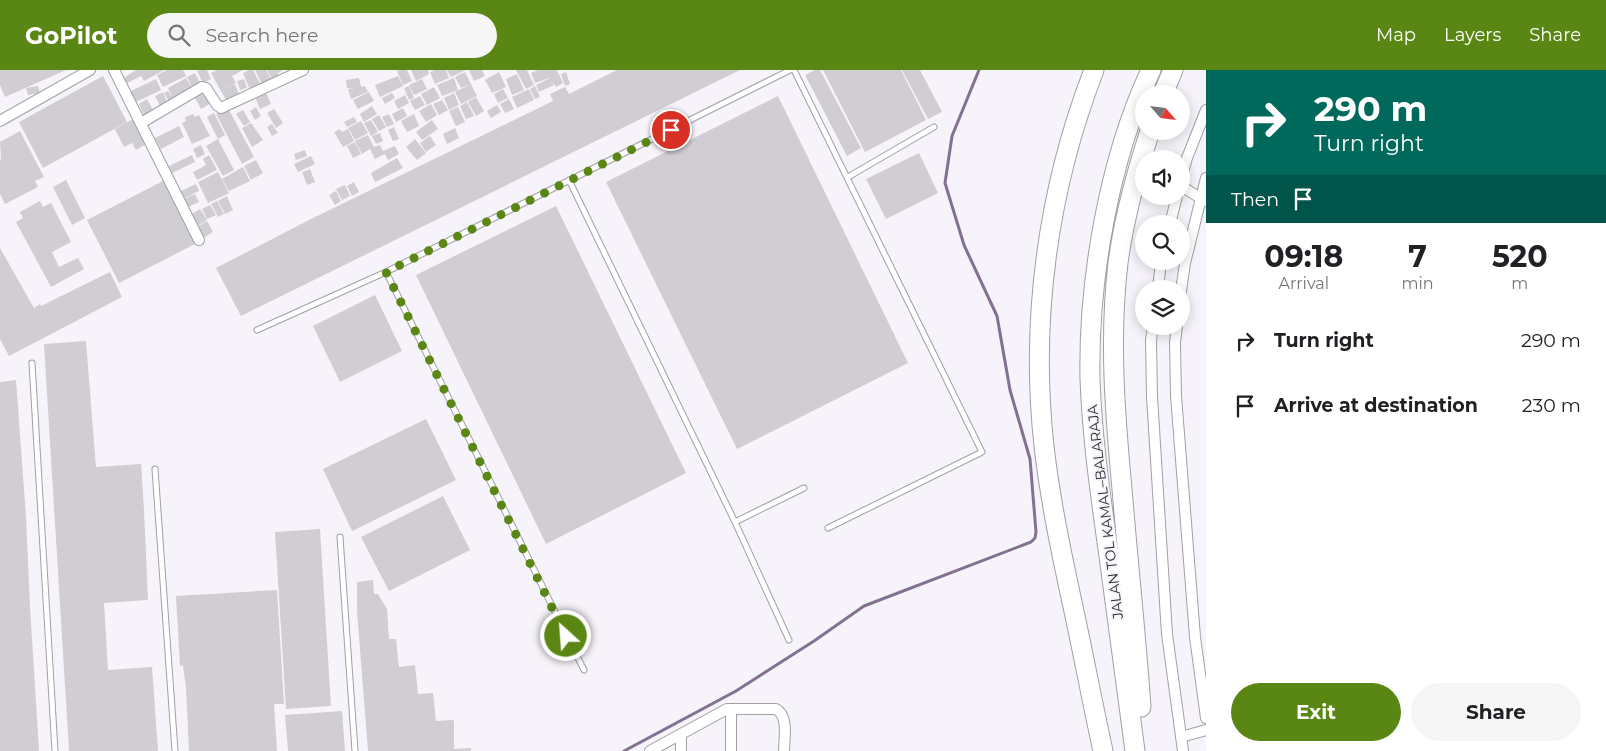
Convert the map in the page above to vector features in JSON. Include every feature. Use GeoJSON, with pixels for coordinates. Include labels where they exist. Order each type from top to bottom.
{"type":"FeatureCollection","features":[{"type":"Feature","properties":{"kind":"highway"},"geometry":{"type":"LineString","coordinates":[[1094,70],[1070,139],[1053,213],[1041,309],[1040,386],[1044,446],[1055,521],[1102,751]]}},
{"type":"Feature","properties":{"kind":"highway","name":"JALAN TOL KAMAL–BALARAJA"},"geometry":{"type":"LineString","coordinates":[[1135,751],[1096,455],[1090,378],[1093,300],[1102,229],[1118,160],[1142,88],[1151,70]]}},
{"type":"Feature","properties":{"kind":"highway"},"geometry":{"type":"LineString","coordinates":[[1167,85],[1173,70]]}},
{"type":"Feature","properties":{"kind":"highway"},"geometry":{"type":"LineString","coordinates":[[1144,751],[1115,416],[1114,332],[1116,285],[1124,229],[1147,140]]}},
{"type":"Feature","properties":{"kind":"street"},"geometry":{"type":"LineString","coordinates":[[0,121],[90,70]]}},
{"type":"Feature","properties":{"kind":"street"},"geometry":{"type":"LineString","coordinates":[[114,70],[200,240]]}},
{"type":"Feature","properties":{"kind":"street"},"geometry":{"type":"LineString","coordinates":[[141,123],[202,87],[206,88],[221,108],[303,70]]}},
{"type":"Feature","properties":{"kind":"street"},"geometry":{"type":"LineString","coordinates":[[1190,150],[1206,110]]}},
{"type":"Feature","properties":{"kind":"street"},"geometry":{"type":"LineString","coordinates":[[1183,280],[1185,263],[1204,200],[1206,178]]}},
{"type":"Feature","properties":{"kind":"street"},"geometry":{"type":"LineString","coordinates":[[1190,191],[1204,200]]}},
{"type":"Feature","properties":{"kind":"street"},"geometry":{"type":"LineString","coordinates":[[1152,335],[1152,397],[1167,634],[1183,751]]}},
{"type":"Feature","properties":{"kind":"street"},"geometry":{"type":"LineString","coordinates":[[1176,335],[1176,396],[1195,637],[1206,718]]}},
{"type":"Feature","properties":{"kind":"street"},"geometry":{"type":"LineString","coordinates":[[650,751],[727,709],[776,709],[782,712],[784,719],[784,751]]}},
{"type":"Feature","properties":{"kind":"street"},"geometry":{"type":"LineString","coordinates":[[731,709],[731,751]]}},
{"type":"Feature","properties":{"kind":"street"},"geometry":{"type":"LineString","coordinates":[[1181,737],[1206,730]]}},
{"type":"Feature","properties":{"kind":"street"},"geometry":{"type":"LineString","coordinates":[[681,734],[681,751]]}},
{"type":"Feature","properties":{"kind":"lane"},"geometry":{"type":"LineString","coordinates":[[257,330],[386,272],[792,70],[848,177],[982,452],[828,528]]}},
{"type":"Feature","properties":{"kind":"lane"},"geometry":{"type":"LineString","coordinates":[[848,177],[934,128]]}},
{"type":"Feature","properties":{"kind":"lane"},"geometry":{"type":"LineString","coordinates":[[569,180],[735,522],[789,640]]}},
{"type":"Feature","properties":{"kind":"lane"},"geometry":{"type":"LineString","coordinates":[[386,272],[584,670]]}},
{"type":"Feature","properties":{"kind":"lane"},"geometry":{"type":"LineString","coordinates":[[32,363],[56,751]]}},
{"type":"Feature","properties":{"kind":"lane"},"geometry":{"type":"LineString","coordinates":[[155,468],[175,751]]}},
{"type":"Feature","properties":{"kind":"lane"},"geometry":{"type":"LineString","coordinates":[[735,522],[804,488]]}},
{"type":"Feature","properties":{"kind":"lane"},"geometry":{"type":"LineString","coordinates":[[340,537],[355,751]]}},
{"type":"Feature","properties":{"kind":"building"},"geometry":{"type":"Polygon","coordinates":[[[0,70],[66,70],[5,97],[0,85],[0,70]]]}},
{"type":"Feature","properties":{"kind":"building"},"geometry":{"type":"Polygon","coordinates":[[[136,70],[164,70],[144,81],[141,76],[127,83],[124,78],[136,70]]]}},
{"type":"Feature","properties":{"kind":"building"},"geometry":{"type":"Polygon","coordinates":[[[167,70],[183,70],[186,76],[163,87],[157,75],[167,70]]]}},
{"type":"Feature","properties":{"kind":"building"},"geometry":{"type":"Polygon","coordinates":[[[207,70],[211,79],[203,83],[197,71],[207,70]]]}},
{"type":"Feature","properties":{"kind":"building"},"geometry":{"type":"Polygon","coordinates":[[[217,70],[243,70],[232,76],[236,83],[224,89],[235,84],[240,97],[233,100],[232,97],[226,100],[211,73],[217,70]]]}},
{"type":"Feature","properties":{"kind":"building"},"geometry":{"type":"Polygon","coordinates":[[[253,70],[261,85],[250,90],[243,73],[253,70]]]}},
{"type":"Feature","properties":{"kind":"building"},"geometry":{"type":"Polygon","coordinates":[[[255,70],[266,70],[271,79],[262,84],[255,70]]]}},
{"type":"Feature","properties":{"kind":"building"},"geometry":{"type":"Polygon","coordinates":[[[267,70],[283,70],[278,73],[280,77],[273,81],[267,70]]]}},
{"type":"Feature","properties":{"kind":"building"},"geometry":{"type":"Polygon","coordinates":[[[407,70],[412,81],[403,85],[397,71],[407,70]]]}},
{"type":"Feature","properties":{"kind":"building"},"geometry":{"type":"Polygon","coordinates":[[[411,70],[428,70],[429,74],[416,81],[411,70]]]}},
{"type":"Feature","properties":{"kind":"building"},"geometry":{"type":"Polygon","coordinates":[[[446,70],[449,78],[435,84],[430,72],[446,70]]]}},
{"type":"Feature","properties":{"kind":"building"},"geometry":{"type":"Polygon","coordinates":[[[447,70],[466,70],[451,77],[447,70]]]}},
{"type":"Feature","properties":{"kind":"building"},"geometry":{"type":"Polygon","coordinates":[[[469,70],[482,70],[485,76],[474,81],[469,70]]]}},
{"type":"Feature","properties":{"kind":"building"},"geometry":{"type":"Polygon","coordinates":[[[516,70],[527,70],[534,85],[526,89],[516,70]]]}},
{"type":"Feature","properties":{"kind":"building"},"geometry":{"type":"Polygon","coordinates":[[[538,70],[557,70],[563,83],[556,87],[552,81],[554,85],[539,92],[536,85],[552,77],[535,83],[531,73],[538,70]]]}},
{"type":"Feature","properties":{"kind":"building"},"geometry":{"type":"Polygon","coordinates":[[[617,70],[740,70],[241,316],[216,268],[309,220],[553,101],[550,94],[565,87],[569,94],[617,70]]]}},
{"type":"Feature","properties":{"kind":"building"},"geometry":{"type":"Polygon","coordinates":[[[815,70],[820,70],[861,148],[847,156],[805,75],[815,70]]]}},
{"type":"Feature","properties":{"kind":"building"},"geometry":{"type":"Polygon","coordinates":[[[823,70],[901,70],[926,120],[865,152],[823,70]]]}},
{"type":"Feature","properties":{"kind":"building"},"geometry":{"type":"Polygon","coordinates":[[[902,70],[920,70],[942,112],[928,119],[902,70]]]}},
{"type":"Feature","properties":{"kind":"building"},"geometry":{"type":"Polygon","coordinates":[[[465,72],[471,84],[461,88],[455,77],[465,72]]]}},
{"type":"Feature","properties":{"kind":"building"},"geometry":{"type":"Polygon","coordinates":[[[499,72],[506,87],[492,93],[485,80],[499,72]]]}},
{"type":"Feature","properties":{"kind":"building"},"geometry":{"type":"Polygon","coordinates":[[[566,72],[570,84],[565,86],[561,74],[566,72]]]}},
{"type":"Feature","properties":{"kind":"building"},"geometry":{"type":"Polygon","coordinates":[[[195,73],[201,85],[192,88],[187,77],[195,73]]]}},
{"type":"Feature","properties":{"kind":"building"},"geometry":{"type":"Polygon","coordinates":[[[517,74],[524,90],[512,95],[506,79],[517,74]]]}},
{"type":"Feature","properties":{"kind":"building"},"geometry":{"type":"Polygon","coordinates":[[[103,76],[127,122],[43,168],[19,122],[103,76]]]}},
{"type":"Feature","properties":{"kind":"building"},"geometry":{"type":"Polygon","coordinates":[[[398,76],[403,86],[380,97],[375,85],[398,76]]]}},
{"type":"Feature","properties":{"kind":"building"},"geometry":{"type":"Polygon","coordinates":[[[186,78],[193,90],[169,102],[164,93],[168,91],[172,97],[168,88],[186,78]]]}},
{"type":"Feature","properties":{"kind":"building"},"geometry":{"type":"Polygon","coordinates":[[[359,78],[361,87],[365,86],[368,92],[351,99],[348,89],[354,88],[347,88],[346,80],[359,78]]]}},
{"type":"Feature","properties":{"kind":"building"},"geometry":{"type":"Polygon","coordinates":[[[454,78],[458,90],[442,96],[437,85],[454,78]]]}},
{"type":"Feature","properties":{"kind":"building"},"geometry":{"type":"Polygon","coordinates":[[[156,79],[161,90],[136,102],[131,91],[156,79]]]}},
{"type":"Feature","properties":{"kind":"building"},"geometry":{"type":"Polygon","coordinates":[[[244,79],[247,88],[240,90],[237,81],[244,79]]]}},
{"type":"Feature","properties":{"kind":"building"},"geometry":{"type":"Polygon","coordinates":[[[422,79],[427,89],[414,95],[409,85],[422,79]]]}},
{"type":"Feature","properties":{"kind":"building"},"geometry":{"type":"Polygon","coordinates":[[[471,84],[477,96],[461,104],[455,92],[471,84]]]}},
{"type":"Feature","properties":{"kind":"building"},"geometry":{"type":"Polygon","coordinates":[[[38,86],[40,93],[28,95],[26,88],[38,86]]]}},
{"type":"Feature","properties":{"kind":"building"},"geometry":{"type":"Polygon","coordinates":[[[409,86],[414,98],[409,100],[404,88],[409,86]]]}},
{"type":"Feature","properties":{"kind":"building"},"geometry":{"type":"Polygon","coordinates":[[[535,86],[540,97],[535,99],[530,89],[535,86]]]}},
{"type":"Feature","properties":{"kind":"building"},"geometry":{"type":"Polygon","coordinates":[[[434,87],[440,98],[427,105],[421,94],[434,87]]]}},
{"type":"Feature","properties":{"kind":"building"},"geometry":{"type":"Polygon","coordinates":[[[206,89],[213,102],[201,109],[194,96],[206,89]]]}},
{"type":"Feature","properties":{"kind":"building"},"geometry":{"type":"Polygon","coordinates":[[[503,89],[508,98],[498,103],[494,94],[503,89]]]}},
{"type":"Feature","properties":{"kind":"building"},"geometry":{"type":"Polygon","coordinates":[[[529,89],[534,100],[517,108],[512,97],[529,89]]]}},
{"type":"Feature","properties":{"kind":"building"},"geometry":{"type":"Polygon","coordinates":[[[265,90],[271,104],[260,109],[254,95],[265,90]]]}},
{"type":"Feature","properties":{"kind":"building"},"geometry":{"type":"Polygon","coordinates":[[[163,92],[167,102],[160,106],[155,96],[163,92]]]}},
{"type":"Feature","properties":{"kind":"building"},"geometry":{"type":"Polygon","coordinates":[[[369,92],[374,101],[358,109],[353,100],[369,92]]]}},
{"type":"Feature","properties":{"kind":"building"},"geometry":{"type":"Polygon","coordinates":[[[392,93],[395,98],[385,104],[382,98],[392,93]]]}},
{"type":"Feature","properties":{"kind":"building"},"geometry":{"type":"Polygon","coordinates":[[[454,93],[459,105],[449,110],[444,98],[454,93]]]}},
{"type":"Feature","properties":{"kind":"building"},"geometry":{"type":"Polygon","coordinates":[[[405,95],[409,103],[398,109],[394,101],[405,95]]]}},
{"type":"Feature","properties":{"kind":"building"},"geometry":{"type":"Polygon","coordinates":[[[420,96],[425,105],[415,110],[410,101],[420,96]]]}},
{"type":"Feature","properties":{"kind":"building"},"geometry":{"type":"Polygon","coordinates":[[[778,96],[908,363],[737,449],[606,182],[778,96]]]}},
{"type":"Feature","properties":{"kind":"building"},"geometry":{"type":"Polygon","coordinates":[[[476,97],[484,111],[476,116],[468,102],[476,97]]]}},
{"type":"Feature","properties":{"kind":"building"},"geometry":{"type":"Polygon","coordinates":[[[147,99],[154,112],[145,117],[139,104],[147,99]]]}},
{"type":"Feature","properties":{"kind":"building"},"geometry":{"type":"Polygon","coordinates":[[[509,99],[514,109],[505,113],[500,104],[509,99]]]}},
{"type":"Feature","properties":{"kind":"building"},"geometry":{"type":"Polygon","coordinates":[[[442,100],[448,110],[439,115],[433,104],[442,100]]]}},
{"type":"Feature","properties":{"kind":"building"},"geometry":{"type":"Polygon","coordinates":[[[467,102],[474,116],[466,119],[460,106],[467,102]]]}},
{"type":"Feature","properties":{"kind":"building"},"geometry":{"type":"Polygon","coordinates":[[[431,104],[437,115],[426,122],[419,111],[431,104]]]}},
{"type":"Feature","properties":{"kind":"building"},"geometry":{"type":"Polygon","coordinates":[[[497,105],[501,112],[491,118],[487,111],[497,105]]]}},
{"type":"Feature","properties":{"kind":"building"},"geometry":{"type":"Polygon","coordinates":[[[372,106],[377,114],[364,122],[360,114],[372,106]]]}},
{"type":"Feature","properties":{"kind":"building"},"geometry":{"type":"Polygon","coordinates":[[[256,107],[261,116],[255,120],[250,111],[256,107]]]}},
{"type":"Feature","properties":{"kind":"building"},"geometry":{"type":"Polygon","coordinates":[[[458,107],[465,122],[456,126],[449,111],[458,107]]]}},
{"type":"Feature","properties":{"kind":"building"},"geometry":{"type":"Polygon","coordinates":[[[228,108],[254,157],[242,164],[216,114],[228,108]]]}},
{"type":"Feature","properties":{"kind":"building"},"geometry":{"type":"Polygon","coordinates":[[[403,108],[407,116],[396,122],[392,114],[403,108]]]}},
{"type":"Feature","properties":{"kind":"building"},"geometry":{"type":"Polygon","coordinates":[[[274,109],[283,123],[276,128],[267,113],[274,109]]]}},
{"type":"Feature","properties":{"kind":"building"},"geometry":{"type":"Polygon","coordinates":[[[243,110],[250,122],[244,126],[236,114],[243,110]]]}},
{"type":"Feature","properties":{"kind":"building"},"geometry":{"type":"Polygon","coordinates":[[[214,113],[225,135],[218,139],[207,117],[214,113]]]}},
{"type":"Feature","properties":{"kind":"building"},"geometry":{"type":"Polygon","coordinates":[[[193,114],[195,117],[199,115],[210,136],[192,144],[182,123],[186,121],[185,117],[193,114]]]}},
{"type":"Feature","properties":{"kind":"building"},"geometry":{"type":"Polygon","coordinates":[[[389,114],[394,124],[387,127],[382,117],[389,114]]]}},
{"type":"Feature","properties":{"kind":"building"},"geometry":{"type":"Polygon","coordinates":[[[414,114],[419,126],[407,132],[401,121],[414,114]]]}},
{"type":"Feature","properties":{"kind":"building"},"geometry":{"type":"Polygon","coordinates":[[[379,115],[386,127],[379,131],[372,119],[379,115]]]}},
{"type":"Feature","properties":{"kind":"building"},"geometry":{"type":"Polygon","coordinates":[[[354,117],[357,122],[347,127],[344,122],[354,117]]]}},
{"type":"Feature","properties":{"kind":"building"},"geometry":{"type":"Polygon","coordinates":[[[135,118],[148,143],[136,150],[132,143],[124,147],[115,129],[135,118]]]}},
{"type":"Feature","properties":{"kind":"building"},"geometry":{"type":"Polygon","coordinates":[[[371,120],[378,132],[371,136],[364,123],[371,120]]]}},
{"type":"Feature","properties":{"kind":"building"},"geometry":{"type":"Polygon","coordinates":[[[432,120],[438,129],[422,140],[416,132],[432,120]]]}},
{"type":"Feature","properties":{"kind":"building"},"geometry":{"type":"Polygon","coordinates":[[[361,121],[368,133],[355,140],[348,128],[361,121]]]}},
{"type":"Feature","properties":{"kind":"building"},"geometry":{"type":"Polygon","coordinates":[[[251,123],[263,140],[252,147],[242,128],[251,123]]]}},
{"type":"Feature","properties":{"kind":"building"},"geometry":{"type":"Polygon","coordinates":[[[272,124],[278,133],[272,136],[267,127],[272,124]]]}},
{"type":"Feature","properties":{"kind":"building"},"geometry":{"type":"Polygon","coordinates":[[[179,126],[184,137],[161,149],[155,138],[179,126]]]}},
{"type":"Feature","properties":{"kind":"building"},"geometry":{"type":"Polygon","coordinates":[[[394,127],[399,139],[393,141],[388,130],[394,127]]]}},
{"type":"Feature","properties":{"kind":"building"},"geometry":{"type":"Polygon","coordinates":[[[455,128],[459,138],[447,144],[443,134],[455,128]]]}},
{"type":"Feature","properties":{"kind":"building"},"geometry":{"type":"Polygon","coordinates":[[[340,129],[349,144],[343,147],[334,132],[340,129]]]}},
{"type":"Feature","properties":{"kind":"building"},"geometry":{"type":"Polygon","coordinates":[[[348,129],[354,141],[349,144],[342,132],[348,129]]]}},
{"type":"Feature","properties":{"kind":"building"},"geometry":{"type":"Polygon","coordinates":[[[20,131],[44,177],[35,181],[38,187],[5,204],[0,194],[0,142],[20,131]]]}},
{"type":"Feature","properties":{"kind":"building"},"geometry":{"type":"Polygon","coordinates":[[[380,133],[383,141],[376,144],[372,136],[380,133]]]}},
{"type":"Feature","properties":{"kind":"building"},"geometry":{"type":"Polygon","coordinates":[[[368,135],[374,147],[380,145],[383,151],[395,146],[399,154],[388,160],[385,154],[375,159],[370,149],[362,154],[355,141],[368,135]]]}},
{"type":"Feature","properties":{"kind":"building"},"geometry":{"type":"Polygon","coordinates":[[[430,136],[436,145],[426,152],[420,143],[430,136]]]}},
{"type":"Feature","properties":{"kind":"building"},"geometry":{"type":"Polygon","coordinates":[[[218,139],[234,170],[223,176],[206,146],[218,139]]]}},
{"type":"Feature","properties":{"kind":"building"},"geometry":{"type":"Polygon","coordinates":[[[415,139],[426,153],[417,160],[406,147],[415,139]]]}},
{"type":"Feature","properties":{"kind":"building"},"geometry":{"type":"Polygon","coordinates":[[[355,142],[361,154],[353,158],[347,146],[355,142]]]}},
{"type":"Feature","properties":{"kind":"building"},"geometry":{"type":"Polygon","coordinates":[[[201,145],[205,154],[197,158],[193,149],[201,145]]]}},
{"type":"Feature","properties":{"kind":"building"},"geometry":{"type":"Polygon","coordinates":[[[305,150],[307,156],[296,160],[294,154],[305,150]]]}},
{"type":"Feature","properties":{"kind":"building"},"geometry":{"type":"Polygon","coordinates":[[[919,153],[938,193],[886,219],[866,179],[919,153]]]}},
{"type":"Feature","properties":{"kind":"building"},"geometry":{"type":"Polygon","coordinates":[[[192,155],[195,162],[172,173],[169,166],[192,155]]]}},
{"type":"Feature","properties":{"kind":"building"},"geometry":{"type":"Polygon","coordinates":[[[209,155],[217,170],[197,180],[193,172],[206,165],[203,159],[209,155]]]}},
{"type":"Feature","properties":{"kind":"building"},"geometry":{"type":"Polygon","coordinates":[[[311,156],[315,164],[298,172],[294,164],[311,156]]]}},
{"type":"Feature","properties":{"kind":"building"},"geometry":{"type":"Polygon","coordinates":[[[397,158],[403,168],[375,182],[371,173],[397,158]]]}},
{"type":"Feature","properties":{"kind":"building"},"geometry":{"type":"Polygon","coordinates":[[[256,160],[263,173],[251,180],[244,166],[256,160]]]}},
{"type":"Feature","properties":{"kind":"building"},"geometry":{"type":"Polygon","coordinates":[[[243,167],[250,181],[229,191],[222,179],[243,167]]]}},
{"type":"Feature","properties":{"kind":"building"},"geometry":{"type":"Polygon","coordinates":[[[310,169],[315,182],[307,185],[302,172],[310,169]]]}},
{"type":"Feature","properties":{"kind":"building"},"geometry":{"type":"Polygon","coordinates":[[[218,172],[229,193],[208,203],[198,182],[218,172]]]}},
{"type":"Feature","properties":{"kind":"building"},"geometry":{"type":"Polygon","coordinates":[[[66,180],[85,218],[72,225],[53,187],[66,180]]]}},
{"type":"Feature","properties":{"kind":"building"},"geometry":{"type":"Polygon","coordinates":[[[165,180],[197,243],[119,283],[87,220],[165,180]]]}},
{"type":"Feature","properties":{"kind":"building"},"geometry":{"type":"Polygon","coordinates":[[[354,182],[359,192],[352,196],[347,186],[354,182]]]}},
{"type":"Feature","properties":{"kind":"building"},"geometry":{"type":"Polygon","coordinates":[[[196,184],[199,191],[185,198],[181,191],[196,184]]]}},
{"type":"Feature","properties":{"kind":"building"},"geometry":{"type":"Polygon","coordinates":[[[345,185],[350,196],[342,200],[336,189],[345,185]]]}},
{"type":"Feature","properties":{"kind":"building"},"geometry":{"type":"Polygon","coordinates":[[[336,191],[341,201],[335,205],[329,195],[336,191]]]}},
{"type":"Feature","properties":{"kind":"building"},"geometry":{"type":"Polygon","coordinates":[[[195,194],[199,202],[188,207],[184,199],[195,194]]]}},
{"type":"Feature","properties":{"kind":"building"},"geometry":{"type":"Polygon","coordinates":[[[227,196],[233,210],[225,214],[218,201],[227,196]]]}},
{"type":"Feature","properties":{"kind":"building"},"geometry":{"type":"Polygon","coordinates":[[[40,201],[43,207],[51,203],[71,242],[52,252],[59,267],[78,258],[84,269],[51,287],[16,222],[23,218],[20,212],[40,201]]]}},
{"type":"Feature","properties":{"kind":"building"},"geometry":{"type":"Polygon","coordinates":[[[217,201],[224,214],[218,217],[211,204],[217,201]]]}},
{"type":"Feature","properties":{"kind":"building"},"geometry":{"type":"Polygon","coordinates":[[[210,205],[216,215],[207,219],[202,209],[210,205]]]}},
{"type":"Feature","properties":{"kind":"building"},"geometry":{"type":"Polygon","coordinates":[[[556,206],[686,473],[546,544],[416,275],[556,206]]]}},
{"type":"Feature","properties":{"kind":"building"},"geometry":{"type":"Polygon","coordinates":[[[200,209],[207,220],[196,227],[190,215],[200,209]]]}},
{"type":"Feature","properties":{"kind":"building"},"geometry":{"type":"Polygon","coordinates":[[[207,221],[213,232],[203,238],[197,227],[207,221]]]}},
{"type":"Feature","properties":{"kind":"building"},"geometry":{"type":"Polygon","coordinates":[[[0,248],[34,308],[110,272],[122,297],[9,356],[0,339],[0,248]]]}},
{"type":"Feature","properties":{"kind":"building"},"geometry":{"type":"Polygon","coordinates":[[[375,295],[402,351],[340,382],[313,326],[375,295]]]}},
{"type":"Feature","properties":{"kind":"building"},"geometry":{"type":"Polygon","coordinates":[[[86,341],[96,467],[141,464],[148,600],[104,603],[108,670],[152,667],[158,751],[69,751],[44,344],[86,341]]]}},
{"type":"Feature","properties":{"kind":"building"},"geometry":{"type":"Polygon","coordinates":[[[16,380],[26,517],[39,751],[0,751],[0,382],[16,380]]]}},
{"type":"Feature","properties":{"kind":"building"},"geometry":{"type":"Polygon","coordinates":[[[426,419],[456,480],[352,531],[323,469],[426,419]]]}},
{"type":"Feature","properties":{"kind":"building"},"geometry":{"type":"Polygon","coordinates":[[[443,496],[470,550],[389,591],[361,537],[443,496]]]}},
{"type":"Feature","properties":{"kind":"building"},"geometry":{"type":"Polygon","coordinates":[[[320,529],[331,706],[286,709],[275,532],[320,529]]]}},
{"type":"Feature","properties":{"kind":"building"},"geometry":{"type":"Polygon","coordinates":[[[373,580],[374,594],[378,594],[387,609],[389,639],[396,639],[399,667],[415,665],[418,694],[433,693],[436,721],[454,720],[454,749],[471,748],[471,751],[368,751],[357,611],[357,582],[373,580]]]}},
{"type":"Feature","properties":{"kind":"building"},"geometry":{"type":"Polygon","coordinates":[[[277,590],[284,704],[274,704],[277,751],[189,751],[186,688],[183,665],[180,666],[176,596],[277,590]]]}},
{"type":"Feature","properties":{"kind":"building"},"geometry":{"type":"Polygon","coordinates":[[[342,711],[345,751],[288,751],[285,715],[342,711]]]}},
{"type":"Feature","properties":{"kind":"waterway"},"geometry":{"type":"LineString","coordinates":[[624,751],[736,691],[864,606],[1031,542],[1035,538],[1030,459],[1010,390],[997,316],[964,245],[945,183],[952,136],[979,70]]}},
{"type":"Feature","properties":{"kind":"route"},"geometry":{"type":"LineString","coordinates":[[566,636],[386,272],[671,130]]}}]}
